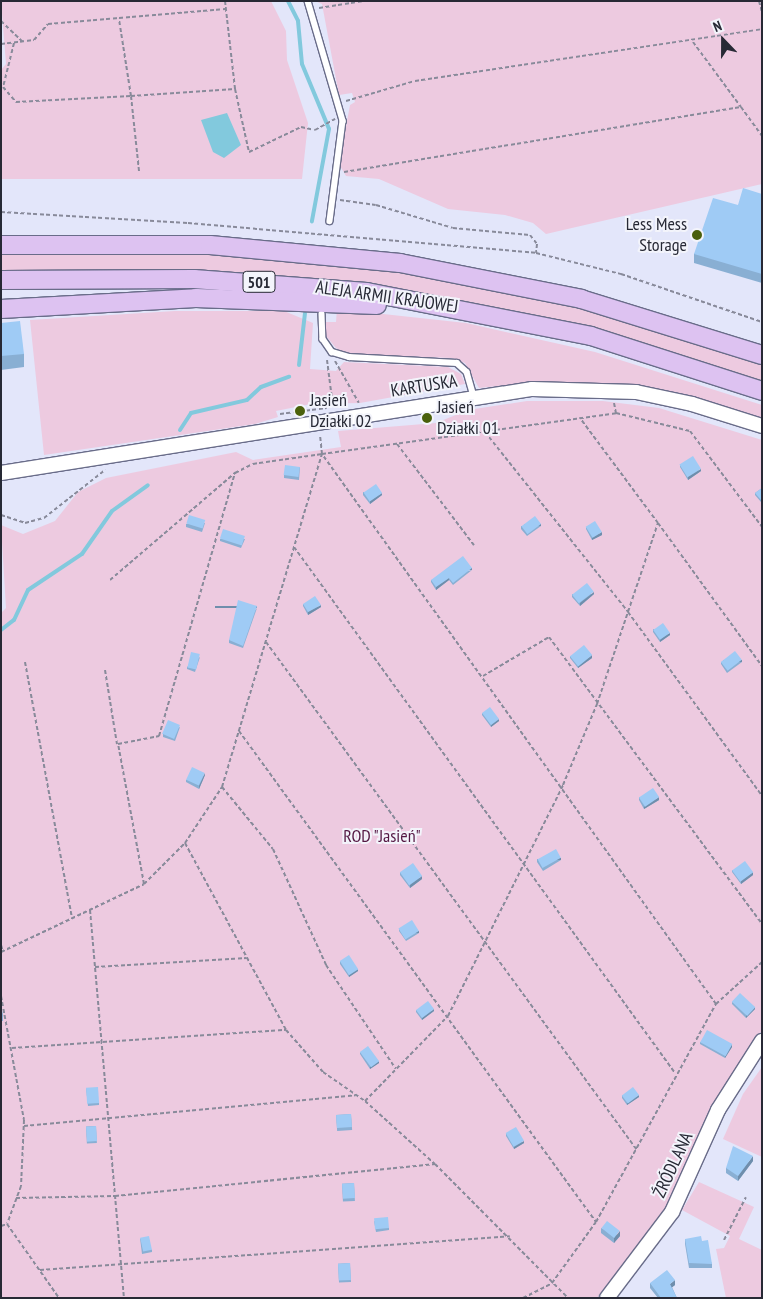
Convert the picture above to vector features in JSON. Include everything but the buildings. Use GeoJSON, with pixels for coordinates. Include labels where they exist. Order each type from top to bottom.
{"type":"FeatureCollection","features":[{"type":"Feature","properties":{"kind":"main road","name":"ALEJA ARMII KRAJOWEJ"},"geometry":{"type":"LineString","coordinates":[[1,246],[210,245],[400,263],[553,292],[716,338],[762,355]]}},
{"type":"Feature","properties":{"kind":"main road","name":"ALEJA ARMII KRAJOWEJ"},"geometry":{"type":"LineString","coordinates":[[1,280],[194,278],[288,283],[514,318],[684,363],[762,391]]}},
{"type":"Feature","properties":{"kind":"main road"},"geometry":{"type":"LineString","coordinates":[[1,309],[196,298],[360,304],[514,318]]}},
{"type":"Feature","properties":{"kind":"main road"},"geometry":{"type":"LineString","coordinates":[[716,338],[762,345]]}},
{"type":"Feature","properties":{"kind":"street","name":"KARTUSKA"},"geometry":{"type":"LineString","coordinates":[[1,473],[532,389],[636,392],[692,404],[762,426]]}},
{"type":"Feature","properties":{"kind":"street","name":"ŹRÓDLANA"},"geometry":{"type":"LineString","coordinates":[[608,1298],[672,1212],[722,1102],[762,1041]]}},
{"type":"Feature","properties":{"kind":"lane"},"geometry":{"type":"LineString","coordinates":[[308,1],[342,121],[334,172],[330,220]]}},
{"type":"Feature","properties":{"kind":"lane"},"geometry":{"type":"LineString","coordinates":[[322,314],[323,340],[332,352],[349,357],[457,363],[467,372],[474,397]]}},
{"type":"Feature","properties":{"kind":"path"},"geometry":{"type":"LineString","coordinates":[[225,1],[235,88],[249,152],[302,127],[315,130],[322,124],[333,120]]}},
{"type":"Feature","properties":{"kind":"path"},"geometry":{"type":"LineString","coordinates":[[312,10],[363,1]]}},
{"type":"Feature","properties":{"kind":"path"},"geometry":{"type":"LineString","coordinates":[[759,1],[762,12]]}},
{"type":"Feature","properties":{"kind":"path"},"geometry":{"type":"LineString","coordinates":[[1,44],[34,40],[48,24],[119,20],[225,10]]}},
{"type":"Feature","properties":{"kind":"path"},"geometry":{"type":"LineString","coordinates":[[119,20],[131,96],[139,171]]}},
{"type":"Feature","properties":{"kind":"path"},"geometry":{"type":"LineString","coordinates":[[1,21],[23,42]]}},
{"type":"Feature","properties":{"kind":"path"},"geometry":{"type":"LineString","coordinates":[[338,104],[415,81],[693,42],[762,29]]}},
{"type":"Feature","properties":{"kind":"path"},"geometry":{"type":"LineString","coordinates":[[693,42],[762,136]]}},
{"type":"Feature","properties":{"kind":"path"},"geometry":{"type":"LineString","coordinates":[[14,43],[3,87],[16,102],[235,88]]}},
{"type":"Feature","properties":{"kind":"path"},"geometry":{"type":"LineString","coordinates":[[334,172],[741,107]]}},
{"type":"Feature","properties":{"kind":"path"},"geometry":{"type":"LineString","coordinates":[[332,199],[376,205],[453,228],[530,235],[537,244],[536,253]]}},
{"type":"Feature","properties":{"kind":"path"},"geometry":{"type":"LineString","coordinates":[[332,352],[361,407]]}},
{"type":"Feature","properties":{"kind":"path"},"geometry":{"type":"LineString","coordinates":[[328,372],[333,407]]}},
{"type":"Feature","properties":{"kind":"path"},"geometry":{"type":"LineString","coordinates":[[615,398],[616,413]]}},
{"type":"Feature","properties":{"kind":"path"},"geometry":{"type":"LineString","coordinates":[[110,580],[235,473],[252,464],[616,413],[690,431],[762,527]]}},
{"type":"Feature","properties":{"kind":"path"},"geometry":{"type":"LineString","coordinates":[[580,418],[762,666]]}},
{"type":"Feature","properties":{"kind":"path"},"geometry":{"type":"LineString","coordinates":[[310,434],[328,431]]}},
{"type":"Feature","properties":{"kind":"path"},"geometry":{"type":"LineString","coordinates":[[485,432],[628,612],[762,796]]}},
{"type":"Feature","properties":{"kind":"path"},"geometry":{"type":"LineString","coordinates":[[397,444],[474,545]]}},
{"type":"Feature","properties":{"kind":"path"},"geometry":{"type":"LineString","coordinates":[[1,945],[2,952],[144,884],[185,843],[222,787],[323,450]]}},
{"type":"Feature","properties":{"kind":"path"},"geometry":{"type":"LineString","coordinates":[[322,454],[563,785],[716,1004]]}},
{"type":"Feature","properties":{"kind":"path"},"geometry":{"type":"LineString","coordinates":[[1,515],[25,523],[44,518],[81,485],[110,468],[100,469]]}},
{"type":"Feature","properties":{"kind":"path"},"geometry":{"type":"LineString","coordinates":[[118,744],[159,736],[235,473]]}},
{"type":"Feature","properties":{"kind":"path"},"geometry":{"type":"LineString","coordinates":[[365,1101],[448,1016],[563,785],[597,704],[658,523]]}},
{"type":"Feature","properties":{"kind":"path"},"geometry":{"type":"LineString","coordinates":[[294,547],[524,860],[675,1074]]}},
{"type":"Feature","properties":{"kind":"path"},"geometry":{"type":"LineString","coordinates":[[484,676],[549,637],[762,924]]}},
{"type":"Feature","properties":{"kind":"path"},"geometry":{"type":"LineString","coordinates":[[266,642],[637,1150]]}},
{"type":"Feature","properties":{"kind":"path"},"geometry":{"type":"LineString","coordinates":[[25,662],[72,919]]}},
{"type":"Feature","properties":{"kind":"path"},"geometry":{"type":"LineString","coordinates":[[105,670],[144,884]]}},
{"type":"Feature","properties":{"kind":"path"},"geometry":{"type":"LineString","coordinates":[[240,731],[596,1222]]}},
{"type":"Feature","properties":{"kind":"path"},"geometry":{"type":"LineString","coordinates":[[222,787],[273,849],[326,965],[396,1069]]}},
{"type":"Feature","properties":{"kind":"path"},"geometry":{"type":"LineString","coordinates":[[185,843],[286,1030],[323,1072],[365,1101],[435,1164],[510,1236],[568,1298]]}},
{"type":"Feature","properties":{"kind":"path"},"geometry":{"type":"LineString","coordinates":[[90,910],[124,1298]]}},
{"type":"Feature","properties":{"kind":"path"},"geometry":{"type":"LineString","coordinates":[[95,967],[247,958]]}},
{"type":"Feature","properties":{"kind":"path"},"geometry":{"type":"LineString","coordinates":[[523,1298],[552,1283],[596,1222],[637,1150],[675,1074],[716,1004],[762,962]]}},
{"type":"Feature","properties":{"kind":"path"},"geometry":{"type":"LineString","coordinates":[[1,996],[24,1126],[16,1198],[7,1224]]}},
{"type":"Feature","properties":{"kind":"path"},"geometry":{"type":"LineString","coordinates":[[11,1048],[286,1030]]}},
{"type":"Feature","properties":{"kind":"path"},"geometry":{"type":"LineString","coordinates":[[24,1126],[108,1120],[356,1095]]}},
{"type":"Feature","properties":{"kind":"path"},"geometry":{"type":"LineString","coordinates":[[16,1198],[115,1196],[435,1164]]}},
{"type":"Feature","properties":{"kind":"path"},"geometry":{"type":"LineString","coordinates":[[724,1240],[746,1197]]}},
{"type":"Feature","properties":{"kind":"path"},"geometry":{"type":"LineString","coordinates":[[1,1226],[7,1224]]}},
{"type":"Feature","properties":{"kind":"path"},"geometry":{"type":"LineString","coordinates":[[7,1224],[59,1298]]}},
{"type":"Feature","properties":{"kind":"path"},"geometry":{"type":"LineString","coordinates":[[40,1270],[122,1266],[510,1236]]}},
{"type":"Feature","properties":{"kind":"green space"},"geometry":{"type":"Polygon","coordinates":[[[1,1],[271,1],[286,31],[287,60],[308,123],[302,179],[1,179],[1,70],[6,64],[1,1]]]}},
{"type":"Feature","properties":{"kind":"green space"},"geometry":{"type":"Polygon","coordinates":[[[315,1],[762,1],[762,184],[546,234],[533,223],[505,215],[448,209],[379,179],[346,176],[339,164],[350,105],[355,102],[352,93],[339,95],[322,4],[315,1]]]}},
{"type":"Feature","properties":{"kind":"green space"},"geometry":{"type":"Polygon","coordinates":[[[131,251],[262,255],[489,285],[594,311],[762,364],[762,383],[591,328],[356,284],[263,274],[1,271],[1,252],[131,251]]]}},
{"type":"Feature","properties":{"kind":"green space"},"geometry":{"type":"Polygon","coordinates":[[[337,309],[466,323],[595,352],[762,405],[762,420],[647,387],[535,382],[479,388],[465,363],[451,358],[346,354],[336,348],[326,336],[325,322],[336,322],[337,309]]]}},
{"type":"Feature","properties":{"kind":"green space"},"geometry":{"type":"Polygon","coordinates":[[[175,311],[284,311],[313,323],[310,369],[336,371],[344,362],[448,367],[461,374],[465,384],[360,403],[311,404],[276,411],[278,417],[255,424],[44,455],[30,320],[175,311]]]}},
{"type":"Feature","properties":{"kind":"green space","name":"ROD \"Jasień\""},"geometry":{"type":"Polygon","coordinates":[[[527,401],[603,401],[659,408],[762,440],[762,1030],[710,1110],[671,1201],[597,1298],[1,1298],[1,613],[6,608],[1,525],[23,534],[55,521],[78,492],[106,478],[236,452],[253,460],[341,447],[338,431],[436,423],[468,410],[527,401]]]}},
{"type":"Feature","properties":{"kind":"green space"},"geometry":{"type":"Polygon","coordinates":[[[762,1067],[762,1157],[723,1139],[743,1094],[762,1067]]]}},
{"type":"Feature","properties":{"kind":"green space"},"geometry":{"type":"Polygon","coordinates":[[[699,1182],[754,1207],[739,1239],[762,1250],[762,1298],[726,1298],[716,1249],[724,1248],[730,1236],[682,1210],[699,1182]]]}},
{"type":"Feature","properties":{"kind":"water"},"geometry":{"type":"Polygon","coordinates":[[[227,113],[241,145],[224,158],[213,152],[201,120],[227,113]]]}},
{"type":"Feature","properties":{"kind":"waterway"},"geometry":{"type":"LineString","coordinates":[[288,1],[298,21],[302,64],[329,129],[312,221]]}},
{"type":"Feature","properties":{"kind":"waterway"},"geometry":{"type":"LineString","coordinates":[[299,365],[305,313]]}},
{"type":"Feature","properties":{"kind":"waterway"},"geometry":{"type":"LineString","coordinates":[[180,430],[191,413],[247,400],[261,387],[289,377]]}},
{"type":"Feature","properties":{"kind":"waterway"},"geometry":{"type":"LineString","coordinates":[[1,630],[14,620],[28,590],[82,554],[112,511],[148,485]]}},
{"type":"Feature","properties":{"kind":"place","name":"Less Mess Storage"},"geometry":{"type":"Point","coordinates":[697,235]}},
{"type":"Feature","properties":{"kind":"place","name":"Jasień Działki 02"},"geometry":{"type":"Point","coordinates":[300,411]}},
{"type":"Feature","properties":{"kind":"place","name":"Jasień Działki 01"},"geometry":{"type":"Point","coordinates":[427,418]}}]}
